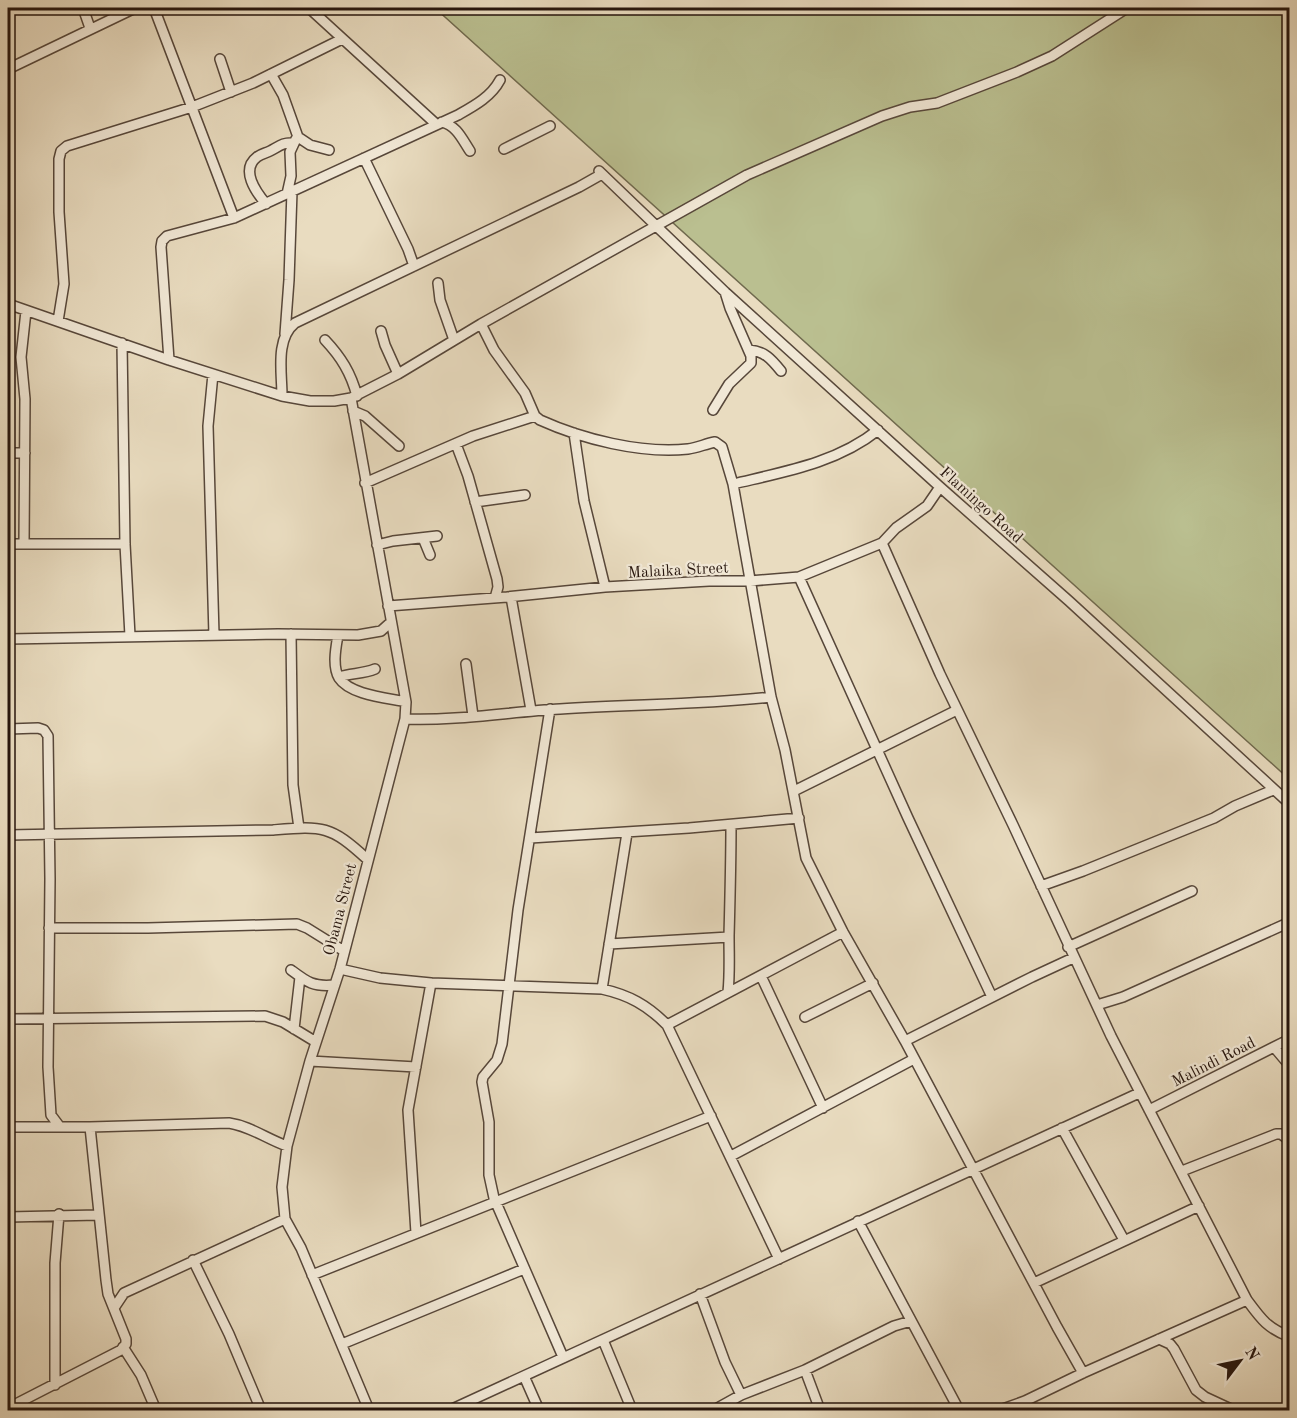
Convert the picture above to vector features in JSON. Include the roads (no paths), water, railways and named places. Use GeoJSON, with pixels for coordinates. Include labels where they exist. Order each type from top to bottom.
{"type":"FeatureCollection","features":[{"type":"Feature","properties":{"kind":"street"},"geometry":{"type":"LineString","coordinates":[[83,8],[90,28]]}},
{"type":"Feature","properties":{"kind":"street"},"geometry":{"type":"LineString","coordinates":[[8,69],[135,8]]}},
{"type":"Feature","properties":{"kind":"street"},"geometry":{"type":"LineString","coordinates":[[154,8],[234,218]]}},
{"type":"Feature","properties":{"kind":"street"},"geometry":{"type":"LineString","coordinates":[[309,8],[439,123],[450,124],[470,151]]}},
{"type":"Feature","properties":{"kind":"street"},"geometry":{"type":"LineString","coordinates":[[8,304],[169,360],[282,396],[310,401],[334,401],[354,397],[747,175],[839,134],[910,107],[937,103],[1052,56],[1127,8]]}},
{"type":"Feature","properties":{"kind":"street"},"geometry":{"type":"LineString","coordinates":[[58,321],[63,284],[59,212],[61,151],[67,146],[192,107],[231,92],[342,39]]}},
{"type":"Feature","properties":{"kind":"street"},"geometry":{"type":"LineString","coordinates":[[220,59],[231,92]]}},
{"type":"Feature","properties":{"kind":"street"},"geometry":{"type":"LineString","coordinates":[[271,74],[283,95],[296,140],[290,152],[289,280],[282,353],[282,396]]}},
{"type":"Feature","properties":{"kind":"street"},"geometry":{"type":"LineString","coordinates":[[169,360],[161,246],[167,236],[234,218],[364,159],[480,102],[495,89],[500,80]]}},
{"type":"Feature","properties":{"kind":"street"},"geometry":{"type":"LineString","coordinates":[[504,149],[550,126]]}},
{"type":"Feature","properties":{"kind":"street"},"geometry":{"type":"LineString","coordinates":[[266,204],[251,182],[249,175],[252,162],[259,155],[296,140],[329,150]]}},
{"type":"Feature","properties":{"kind":"street"},"geometry":{"type":"LineString","coordinates":[[285,334],[295,323],[414,266],[364,159]]}},
{"type":"Feature","properties":{"kind":"street","name":"Flamingo Road"},"geometry":{"type":"LineString","coordinates":[[414,266],[579,187],[600,172],[726,292],[1290,804]]}},
{"type":"Feature","properties":{"kind":"street"},"geometry":{"type":"LineString","coordinates":[[438,283],[440,300],[454,340]]}},
{"type":"Feature","properties":{"kind":"street"},"geometry":{"type":"LineString","coordinates":[[713,410],[729,384],[750,363],[749,350],[730,308],[726,292]]}},
{"type":"Feature","properties":{"kind":"street"},"geometry":{"type":"LineString","coordinates":[[24,544],[25,399],[21,357],[26,311]]}},
{"type":"Feature","properties":{"kind":"street"},"geometry":{"type":"LineString","coordinates":[[481,324],[494,350],[525,393],[536,416],[574,433],[629,446],[686,449],[715,442],[722,447],[733,484],[771,697],[794,790],[806,858],[843,932],[905,1041],[1083,1373]]}},
{"type":"Feature","properties":{"kind":"street"},"geometry":{"type":"LineString","coordinates":[[381,331],[398,374]]}},
{"type":"Feature","properties":{"kind":"street","name":"Obama Street"},"geometry":{"type":"LineString","coordinates":[[325,340],[351,374],[353,411],[365,483],[406,702],[405,719],[340,969],[310,1062],[287,1146],[282,1187],[285,1219],[312,1275],[369,1410]]}},
{"type":"Feature","properties":{"kind":"street"},"geometry":{"type":"LineString","coordinates":[[122,343],[125,544],[130,636]]}},
{"type":"Feature","properties":{"kind":"street"},"geometry":{"type":"LineString","coordinates":[[749,350],[762,352],[781,371]]}},
{"type":"Feature","properties":{"kind":"street"},"geometry":{"type":"LineString","coordinates":[[213,374],[208,426],[214,635]]}},
{"type":"Feature","properties":{"kind":"street"},"geometry":{"type":"LineString","coordinates":[[353,411],[365,416],[399,446]]}},
{"type":"Feature","properties":{"kind":"street"},"geometry":{"type":"LineString","coordinates":[[365,483],[473,436],[536,416]]}},
{"type":"Feature","properties":{"kind":"street"},"geometry":{"type":"LineString","coordinates":[[733,484],[816,463],[843,453],[878,430]]}},
{"type":"Feature","properties":{"kind":"street"},"geometry":{"type":"LineString","coordinates":[[574,433],[584,501],[605,587]]}},
{"type":"Feature","properties":{"kind":"street"},"geometry":{"type":"LineString","coordinates":[[456,444],[475,502],[498,587],[495,598]]}},
{"type":"Feature","properties":{"kind":"street"},"geometry":{"type":"LineString","coordinates":[[8,453],[25,453]]}},
{"type":"Feature","properties":{"kind":"street","name":"Malaika Street"},"geometry":{"type":"LineString","coordinates":[[388,606],[605,587],[799,577],[882,543],[896,528],[927,506],[940,487]]}},
{"type":"Feature","properties":{"kind":"street"},"geometry":{"type":"LineString","coordinates":[[475,502],[525,495]]}},
{"type":"Feature","properties":{"kind":"street"},"geometry":{"type":"LineString","coordinates":[[377,545],[437,536]]}},
{"type":"Feature","properties":{"kind":"street"},"geometry":{"type":"LineString","coordinates":[[423,538],[430,555]]}},
{"type":"Feature","properties":{"kind":"street"},"geometry":{"type":"LineString","coordinates":[[882,543],[957,710],[1139,1093],[1182,1171],[1247,1299],[1266,1325],[1290,1337]]}},
{"type":"Feature","properties":{"kind":"street"},"geometry":{"type":"LineString","coordinates":[[8,544],[125,544]]}},
{"type":"Feature","properties":{"kind":"street"},"geometry":{"type":"LineString","coordinates":[[799,577],[992,997]]}},
{"type":"Feature","properties":{"kind":"street"},"geometry":{"type":"LineString","coordinates":[[498,587],[509,597],[531,710]]}},
{"type":"Feature","properties":{"kind":"street"},"geometry":{"type":"LineString","coordinates":[[8,639],[368,634],[381,631],[391,622]]}},
{"type":"Feature","properties":{"kind":"street"},"geometry":{"type":"LineString","coordinates":[[381,631],[394,638]]}},
{"type":"Feature","properties":{"kind":"street"},"geometry":{"type":"LineString","coordinates":[[291,634],[293,785],[299,828]]}},
{"type":"Feature","properties":{"kind":"street"},"geometry":{"type":"LineString","coordinates":[[338,635],[336,664],[339,677],[348,685],[368,695],[406,702]]}},
{"type":"Feature","properties":{"kind":"street"},"geometry":{"type":"LineString","coordinates":[[466,664],[473,716]]}},
{"type":"Feature","properties":{"kind":"street"},"geometry":{"type":"LineString","coordinates":[[339,677],[375,669]]}},
{"type":"Feature","properties":{"kind":"street"},"geometry":{"type":"LineString","coordinates":[[405,719],[436,720],[531,710],[716,703],[771,697]]}},
{"type":"Feature","properties":{"kind":"street"},"geometry":{"type":"LineString","coordinates":[[550,709],[518,910],[502,1044],[497,1060],[483,1077],[482,1082],[489,1122],[489,1175],[496,1203],[563,1357]]}},
{"type":"Feature","properties":{"kind":"street"},"geometry":{"type":"LineString","coordinates":[[794,790],[957,710]]}},
{"type":"Feature","properties":{"kind":"street"},"geometry":{"type":"LineString","coordinates":[[8,729],[38,728],[44,730],[48,736],[50,928],[47,1019],[51,1115],[60,1127]]}},
{"type":"Feature","properties":{"kind":"street"},"geometry":{"type":"LineString","coordinates":[[1041,886],[1083,872],[1214,818],[1235,806],[1273,790]]}},
{"type":"Feature","properties":{"kind":"street"},"geometry":{"type":"LineString","coordinates":[[530,838],[731,825],[799,818]]}},
{"type":"Feature","properties":{"kind":"street"},"geometry":{"type":"LineString","coordinates":[[728,992],[732,900],[731,825]]}},
{"type":"Feature","properties":{"kind":"street"},"geometry":{"type":"LineString","coordinates":[[8,835],[314,827],[326,829],[353,846],[367,859]]}},
{"type":"Feature","properties":{"kind":"street"},"geometry":{"type":"LineString","coordinates":[[602,989],[627,832]]}},
{"type":"Feature","properties":{"kind":"street"},"geometry":{"type":"LineString","coordinates":[[1068,947],[1192,891]]}},
{"type":"Feature","properties":{"kind":"street"},"geometry":{"type":"LineString","coordinates":[[1097,1005],[1123,997],[1290,922]]}},
{"type":"Feature","properties":{"kind":"street"},"geometry":{"type":"LineString","coordinates":[[50,928],[297,924],[344,951]]}},
{"type":"Feature","properties":{"kind":"street"},"geometry":{"type":"LineString","coordinates":[[667,1025],[843,932]]}},
{"type":"Feature","properties":{"kind":"street"},"geometry":{"type":"LineString","coordinates":[[609,944],[729,937]]}},
{"type":"Feature","properties":{"kind":"street"},"geometry":{"type":"LineString","coordinates":[[905,1041],[1073,958]]}},
{"type":"Feature","properties":{"kind":"street"},"geometry":{"type":"LineString","coordinates":[[340,969],[380,978],[430,983],[602,989],[622,993],[638,1000],[667,1025],[779,1259]]}},
{"type":"Feature","properties":{"kind":"street"},"geometry":{"type":"LineString","coordinates":[[291,970],[314,985],[334,986]]}},
{"type":"Feature","properties":{"kind":"street"},"geometry":{"type":"LineString","coordinates":[[761,976],[822,1108]]}},
{"type":"Feature","properties":{"kind":"street"},"geometry":{"type":"LineString","coordinates":[[294,1029],[300,977]]}},
{"type":"Feature","properties":{"kind":"street"},"geometry":{"type":"LineString","coordinates":[[416,1233],[408,1110],[430,983]]}},
{"type":"Feature","properties":{"kind":"street"},"geometry":{"type":"LineString","coordinates":[[805,1017],[873,983]]}},
{"type":"Feature","properties":{"kind":"street"},"geometry":{"type":"LineString","coordinates":[[8,1019],[265,1016],[274,1018],[316,1042]]}},
{"type":"Feature","properties":{"kind":"street","name":"Malindi Road"},"geometry":{"type":"LineString","coordinates":[[1149,1110],[1290,1039]]}},
{"type":"Feature","properties":{"kind":"street"},"geometry":{"type":"LineString","coordinates":[[1274,1047],[1290,1066]]}},
{"type":"Feature","properties":{"kind":"street"},"geometry":{"type":"LineString","coordinates":[[731,1156],[914,1059]]}},
{"type":"Feature","properties":{"kind":"street"},"geometry":{"type":"LineString","coordinates":[[310,1062],[416,1067]]}},
{"type":"Feature","properties":{"kind":"street"},"geometry":{"type":"LineString","coordinates":[[450,1410],[1139,1093]]}},
{"type":"Feature","properties":{"kind":"street"},"geometry":{"type":"LineString","coordinates":[[312,1275],[711,1116]]}},
{"type":"Feature","properties":{"kind":"street"},"geometry":{"type":"LineString","coordinates":[[8,1127],[229,1123],[242,1125],[272,1141],[287,1146]]}},
{"type":"Feature","properties":{"kind":"street"},"geometry":{"type":"LineString","coordinates":[[8,1408],[105,1359],[123,1347],[126,1339],[106,1280],[90,1127]]}},
{"type":"Feature","properties":{"kind":"street"},"geometry":{"type":"LineString","coordinates":[[1062,1128],[1124,1240]]}},
{"type":"Feature","properties":{"kind":"street"},"geometry":{"type":"LineString","coordinates":[[1182,1171],[1276,1134],[1281,1134],[1290,1141]]}},
{"type":"Feature","properties":{"kind":"street"},"geometry":{"type":"LineString","coordinates":[[1034,1283],[1199,1206]]}},
{"type":"Feature","properties":{"kind":"street"},"geometry":{"type":"LineString","coordinates":[[55,1385],[55,1263],[59,1214]]}},
{"type":"Feature","properties":{"kind":"street"},"geometry":{"type":"LineString","coordinates":[[8,1216],[98,1215]]}},
{"type":"Feature","properties":{"kind":"street"},"geometry":{"type":"LineString","coordinates":[[114,1308],[124,1293],[285,1219]]}},
{"type":"Feature","properties":{"kind":"street"},"geometry":{"type":"LineString","coordinates":[[858,1221],[958,1410]]}},
{"type":"Feature","properties":{"kind":"street"},"geometry":{"type":"LineString","coordinates":[[193,1260],[229,1335],[261,1410]]}},
{"type":"Feature","properties":{"kind":"street"},"geometry":{"type":"LineString","coordinates":[[342,1344],[525,1269]]}},
{"type":"Feature","properties":{"kind":"street"},"geometry":{"type":"LineString","coordinates":[[700,1294],[725,1362],[741,1395]]}},
{"type":"Feature","properties":{"kind":"street"},"geometry":{"type":"LineString","coordinates":[[1000,1410],[1025,1401],[1247,1299]]}},
{"type":"Feature","properties":{"kind":"street"},"geometry":{"type":"LineString","coordinates":[[714,1410],[741,1395],[805,1370],[894,1326],[911,1322]]}},
{"type":"Feature","properties":{"kind":"street"},"geometry":{"type":"LineString","coordinates":[[1159,1339],[1170,1344],[1196,1390],[1205,1397],[1233,1410]]}},
{"type":"Feature","properties":{"kind":"street"},"geometry":{"type":"LineString","coordinates":[[603,1340],[632,1410]]}},
{"type":"Feature","properties":{"kind":"street"},"geometry":{"type":"LineString","coordinates":[[123,1347],[141,1375],[156,1410]]}},
{"type":"Feature","properties":{"kind":"street"},"geometry":{"type":"LineString","coordinates":[[805,1370],[820,1410]]}},
{"type":"Feature","properties":{"kind":"street"},"geometry":{"type":"LineString","coordinates":[[524,1376],[539,1410]]}},
{"type":"Feature","properties":{"kind":"street"},"geometry":{"type":"LineString","coordinates":[[1025,1401],[1030,1410]]}}]}
